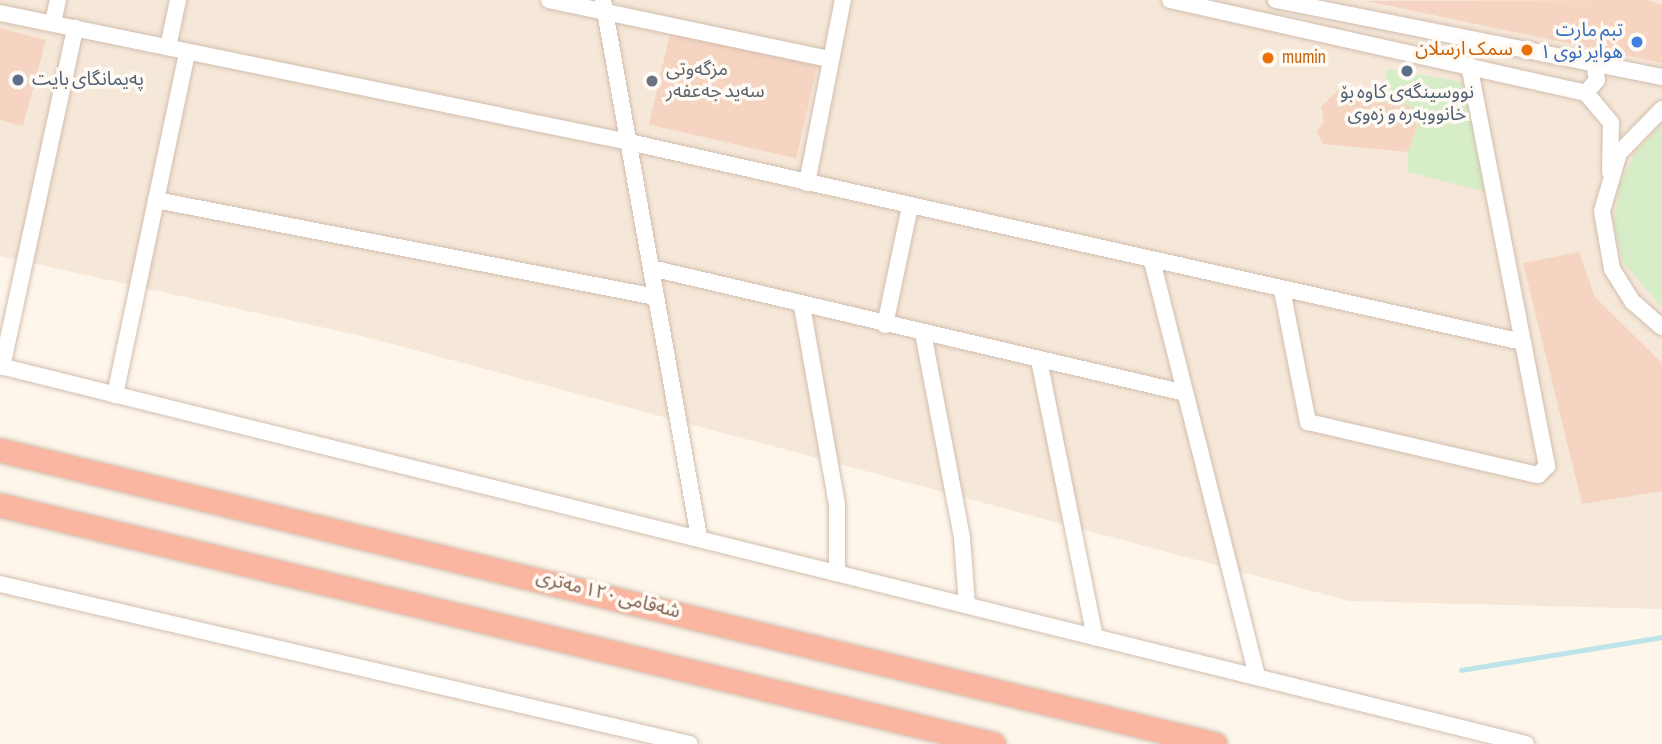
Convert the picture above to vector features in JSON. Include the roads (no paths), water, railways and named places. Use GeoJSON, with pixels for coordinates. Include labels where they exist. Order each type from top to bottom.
{"type":"FeatureCollection","features":[{"type":"Feature","properties":{"kind":"highway","name":"شەقامی ١٢٠ مەتری"},"geometry":{"type":"LineString","coordinates":[[0,450],[1215,744]]}},
{"type":"Feature","properties":{"kind":"highway"},"geometry":{"type":"LineString","coordinates":[[0,505],[994,744]]}},
{"type":"Feature","properties":{"kind":"street"},"geometry":{"type":"LineString","coordinates":[[53,23],[58,0]]}},
{"type":"Feature","properties":{"kind":"street"},"geometry":{"type":"LineString","coordinates":[[168,47],[178,0]]}},
{"type":"Feature","properties":{"kind":"street"},"geometry":{"type":"LineString","coordinates":[[549,0],[604,6],[830,58]]}},
{"type":"Feature","properties":{"kind":"street"},"geometry":{"type":"LineString","coordinates":[[807,183],[843,0]]}},
{"type":"Feature","properties":{"kind":"street"},"geometry":{"type":"LineString","coordinates":[[1170,0],[1586,93],[1611,123],[1610,173],[1602,211],[1605,250],[1627,294],[1662,327]]}},
{"type":"Feature","properties":{"kind":"street"},"geometry":{"type":"LineString","coordinates":[[1276,0],[1662,77]]}},
{"type":"Feature","properties":{"kind":"street"},"geometry":{"type":"LineString","coordinates":[[1326,0],[1343,15]]}},
{"type":"Feature","properties":{"kind":"street"},"geometry":{"type":"LineString","coordinates":[[604,6],[699,537]]}},
{"type":"Feature","properties":{"kind":"street"},"geometry":{"type":"LineString","coordinates":[[0,13],[629,142],[1518,341]]}},
{"type":"Feature","properties":{"kind":"street"},"geometry":{"type":"LineString","coordinates":[[75,28],[1,367],[699,537],[1526,744]]}},
{"type":"Feature","properties":{"kind":"street"},"geometry":{"type":"LineString","coordinates":[[115,395],[187,52]]}},
{"type":"Feature","properties":{"kind":"street"},"geometry":{"type":"LineString","coordinates":[[1586,93],[1597,80],[1594,63]]}},
{"type":"Feature","properties":{"kind":"street"},"geometry":{"type":"LineString","coordinates":[[1282,290],[1308,422],[1538,475],[1547,466],[1518,341],[1497,192],[1469,66]]}},
{"type":"Feature","properties":{"kind":"street"},"geometry":{"type":"LineString","coordinates":[[1610,173],[1631,136],[1662,109]]}},
{"type":"Feature","properties":{"kind":"street"},"geometry":{"type":"LineString","coordinates":[[156,200],[656,297]]}},
{"type":"Feature","properties":{"kind":"street"},"geometry":{"type":"LineString","coordinates":[[885,325],[910,206]]}},
{"type":"Feature","properties":{"kind":"street"},"geometry":{"type":"LineString","coordinates":[[1152,261],[1257,677]]}},
{"type":"Feature","properties":{"kind":"street"},"geometry":{"type":"LineString","coordinates":[[651,268],[802,306],[1185,393]]}},
{"type":"Feature","properties":{"kind":"street"},"geometry":{"type":"LineString","coordinates":[[802,306],[837,505],[837,573]]}},
{"type":"Feature","properties":{"kind":"street"},"geometry":{"type":"LineString","coordinates":[[923,333],[962,538],[967,606]]}},
{"type":"Feature","properties":{"kind":"street"},"geometry":{"type":"LineString","coordinates":[[1040,360],[1095,637]]}},
{"type":"Feature","properties":{"kind":"street"},"geometry":{"type":"LineString","coordinates":[[0,584],[690,744]]}},
{"type":"Feature","properties":{"kind":"waterway"},"geometry":{"type":"LineString","coordinates":[[1461,670],[1662,637]]}},
{"type":"Feature","properties":{"kind":"place","name":"تبم مارت هواير نوى ١"},"geometry":{"type":"Point","coordinates":[1637,42]}},
{"type":"Feature","properties":{"kind":"place","name":"سمک ارسلان"},"geometry":{"type":"Point","coordinates":[1527,50]}},
{"type":"Feature","properties":{"kind":"place","name":"mumin"},"geometry":{"type":"Point","coordinates":[1268,58]}},
{"type":"Feature","properties":{"kind":"place","name":"نووسینگەی کاوە بۆ خانووبەرە و زەوی"},"geometry":{"type":"Point","coordinates":[1407,71]}},
{"type":"Feature","properties":{"kind":"place","name":"پەیمانگای بایت"},"geometry":{"type":"Point","coordinates":[18,80]}},
{"type":"Feature","properties":{"kind":"place","name":"مزگەوتی سەید جەعفەر"},"geometry":{"type":"Point","coordinates":[652,81]}}]}
